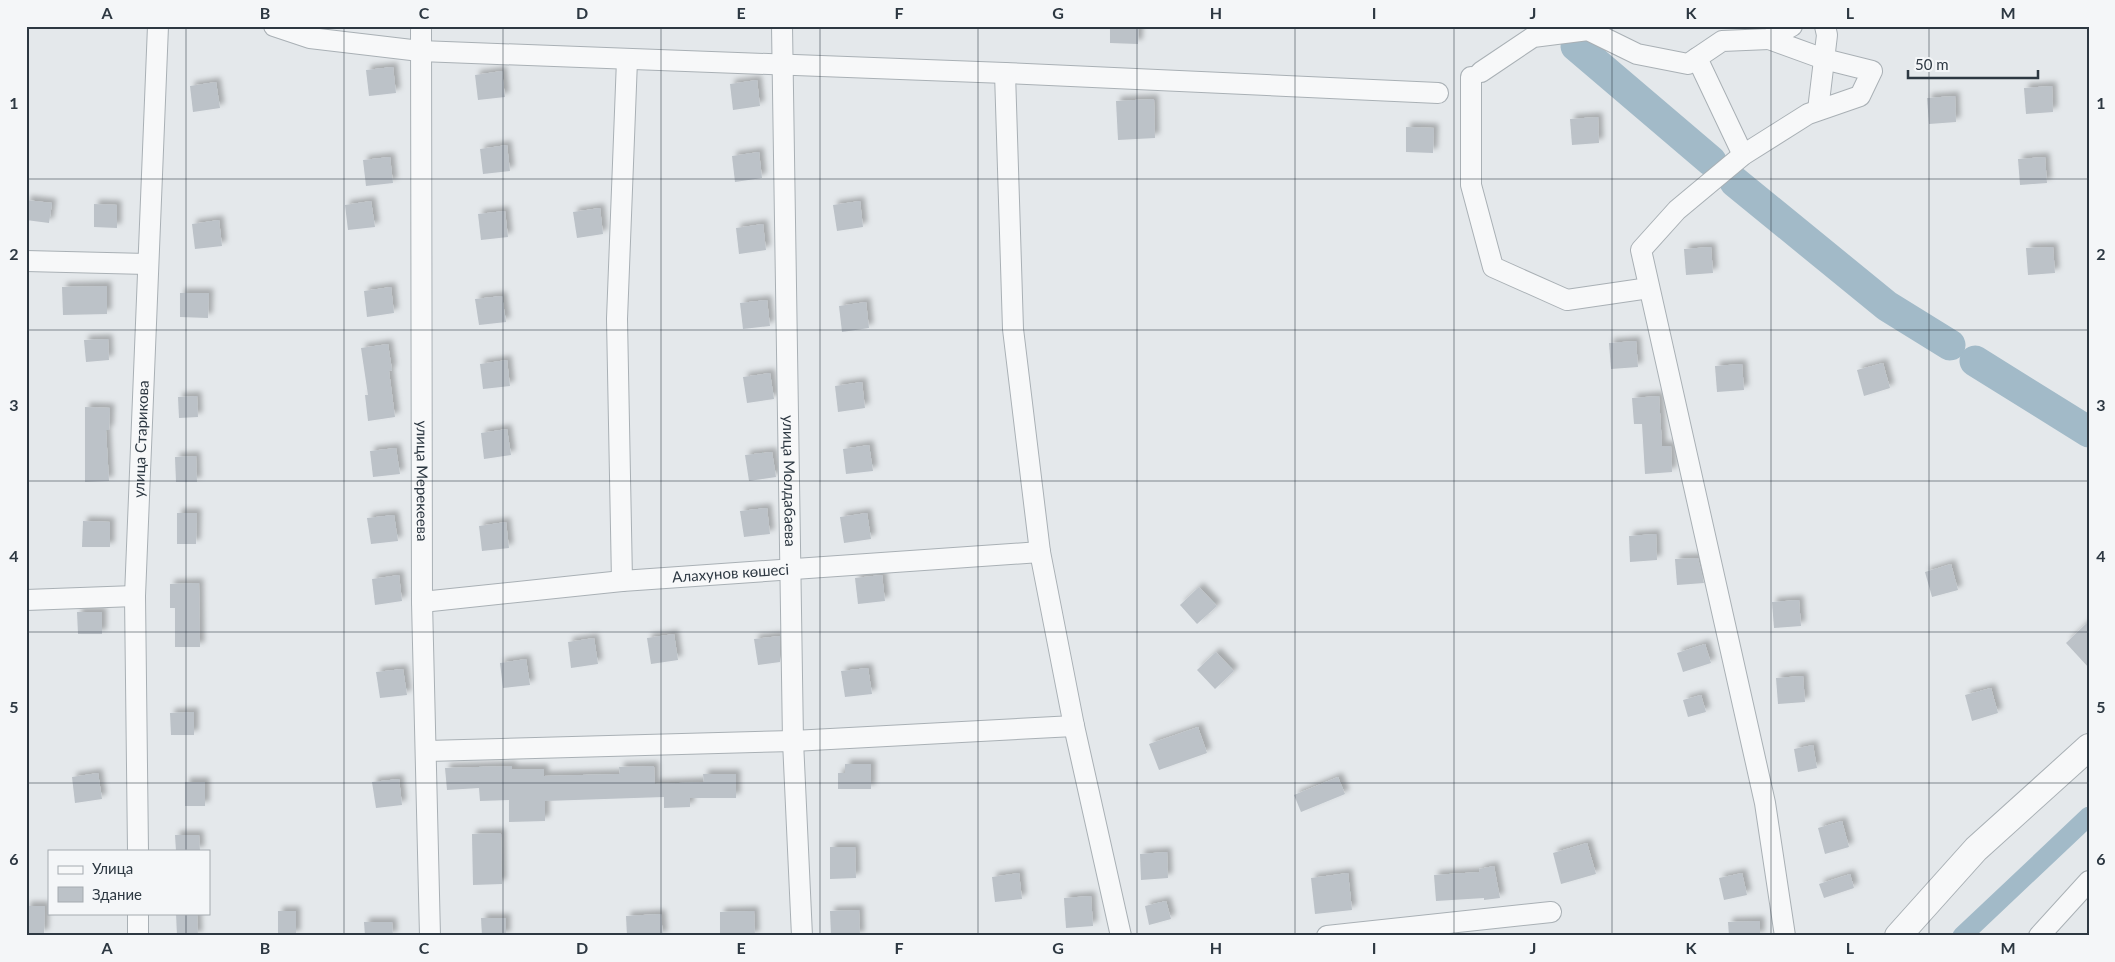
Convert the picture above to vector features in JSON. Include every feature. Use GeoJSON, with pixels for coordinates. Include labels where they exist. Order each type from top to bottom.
{"type":"FeatureCollection","features":[{"type":"Feature","properties":{"kind":"street","name":"улица Старикова"},"geometry":{"type":"LineString","coordinates":[[138,850],[136,596],[147,264],[158,26]]}},
{"type":"Feature","properties":{"kind":"street"},"geometry":{"type":"LineString","coordinates":[[274,26],[310,38],[420,51],[1005,73],[1438,94]]}},
{"type":"Feature","properties":{"kind":"street","name":"улица Мерекеева"},"geometry":{"type":"LineString","coordinates":[[421,26],[422,602],[430,936]]}},
{"type":"Feature","properties":{"kind":"street","name":"улица Молдабаева"},"geometry":{"type":"LineString","coordinates":[[782,26],[793,741],[802,936]]}},
{"type":"Feature","properties":{"kind":"street"},"geometry":{"type":"LineString","coordinates":[[1768,39],[1792,26]]}},
{"type":"Feature","properties":{"kind":"street"},"geometry":{"type":"LineString","coordinates":[[1818,110],[1827,35],[1825,26]]}},
{"type":"Feature","properties":{"kind":"street"},"geometry":{"type":"LineString","coordinates":[[1649,288],[1567,300],[1493,266],[1471,185],[1476,74],[1533,37],[1588,30],[1637,54],[1688,64],[1722,41],[1768,39],[1824,59],[1872,71],[1860,96],[1808,114],[1744,155],[1677,210],[1641,250],[1765,803],[1785,936]]}},
{"type":"Feature","properties":{"kind":"street"},"geometry":{"type":"LineString","coordinates":[[1697,58],[1744,155]]}},
{"type":"Feature","properties":{"kind":"street"},"geometry":{"type":"LineString","coordinates":[[622,581],[617,319],[626,60]]}},
{"type":"Feature","properties":{"kind":"street"},"geometry":{"type":"LineString","coordinates":[[1005,73],[1013,329],[1040,552],[1074,726],[1121,936]]}},
{"type":"Feature","properties":{"kind":"street"},"geometry":{"type":"LineString","coordinates":[[26,261],[147,264]]}},
{"type":"Feature","properties":{"kind":"street","name":"Алахунов көшесі"},"geometry":{"type":"LineString","coordinates":[[422,602],[622,581],[1040,552]]}},
{"type":"Feature","properties":{"kind":"street"},"geometry":{"type":"LineString","coordinates":[[26,600],[136,596]]}},
{"type":"Feature","properties":{"kind":"street"},"geometry":{"type":"LineString","coordinates":[[427,751],[793,741],[1074,726]]}},
{"type":"Feature","properties":{"kind":"street"},"geometry":{"type":"LineString","coordinates":[[1898,936],[1976,849],[2089,747]]}},
{"type":"Feature","properties":{"kind":"street"},"geometry":{"type":"LineString","coordinates":[[2039,936],[2089,881]]}},
{"type":"Feature","properties":{"kind":"street"},"geometry":{"type":"LineString","coordinates":[[1327,936],[1551,912]]}},
{"type":"Feature","properties":{"kind":"street"},"geometry":{"type":"LineString","coordinates":[[138,914],[138,936]]}},
{"type":"Feature","properties":{"kind":"building"},"geometry":{"type":"Polygon","coordinates":[[[1110,26],[1139,26],[1138,44],[1110,43],[1110,26]]]}},
{"type":"Feature","properties":{"kind":"building"},"geometry":{"type":"Polygon","coordinates":[[[393,67],[396,93],[369,96],[366,70],[393,67]]]}},
{"type":"Feature","properties":{"kind":"building"},"geometry":{"type":"Polygon","coordinates":[[[502,71],[505,97],[478,100],[475,75],[502,71]]]}},
{"type":"Feature","properties":{"kind":"building"},"geometry":{"type":"Polygon","coordinates":[[[757,80],[760,106],[733,110],[730,84],[757,80]]]}},
{"type":"Feature","properties":{"kind":"building"},"geometry":{"type":"Polygon","coordinates":[[[216,82],[220,108],[193,112],[190,86],[216,82]]]}},
{"type":"Feature","properties":{"kind":"building"},"geometry":{"type":"Polygon","coordinates":[[[2052,86],[2053,112],[2026,114],[2024,88],[2052,86]]]}},
{"type":"Feature","properties":{"kind":"building"},"geometry":{"type":"Polygon","coordinates":[[[1955,96],[1956,122],[1929,124],[1927,98],[1955,96]]]}},
{"type":"Feature","properties":{"kind":"building"},"geometry":{"type":"Polygon","coordinates":[[[1154,99],[1155,138],[1118,140],[1116,101],[1154,99]]]}},
{"type":"Feature","properties":{"kind":"building"},"geometry":{"type":"Polygon","coordinates":[[[1598,117],[1599,143],[1572,145],[1570,119],[1598,117]]]}},
{"type":"Feature","properties":{"kind":"building"},"geometry":{"type":"Polygon","coordinates":[[[1406,127],[1434,128],[1433,153],[1406,152],[1406,127]]]}},
{"type":"Feature","properties":{"kind":"building"},"geometry":{"type":"Polygon","coordinates":[[[507,145],[510,171],[483,174],[480,149],[507,145]]]}},
{"type":"Feature","properties":{"kind":"building"},"geometry":{"type":"Polygon","coordinates":[[[759,152],[762,178],[735,182],[732,156],[759,152]]]}},
{"type":"Feature","properties":{"kind":"building"},"geometry":{"type":"Polygon","coordinates":[[[390,157],[393,183],[366,186],[363,160],[390,157]]]}},
{"type":"Feature","properties":{"kind":"building"},"geometry":{"type":"Polygon","coordinates":[[[2045,157],[2047,183],[2020,185],[2018,159],[2045,157]]]}},
{"type":"Feature","properties":{"kind":"building"},"geometry":{"type":"Polygon","coordinates":[[[26,200],[52,203],[49,223],[26,220],[26,200]]]}},
{"type":"Feature","properties":{"kind":"building"},"geometry":{"type":"Polygon","coordinates":[[[371,201],[375,227],[348,230],[345,205],[371,201]]]}},
{"type":"Feature","properties":{"kind":"building"},"geometry":{"type":"Polygon","coordinates":[[[860,201],[863,227],[837,231],[833,205],[860,201]]]}},
{"type":"Feature","properties":{"kind":"building"},"geometry":{"type":"Polygon","coordinates":[[[94,204],[117,205],[117,228],[94,227],[94,204]]]}},
{"type":"Feature","properties":{"kind":"building"},"geometry":{"type":"Polygon","coordinates":[[[600,208],[603,234],[577,238],[573,212],[600,208]]]}},
{"type":"Feature","properties":{"kind":"building"},"geometry":{"type":"Polygon","coordinates":[[[505,211],[508,237],[481,240],[478,214],[505,211]]]}},
{"type":"Feature","properties":{"kind":"building"},"geometry":{"type":"Polygon","coordinates":[[[219,220],[222,246],[195,249],[192,224],[219,220]]]}},
{"type":"Feature","properties":{"kind":"building"},"geometry":{"type":"Polygon","coordinates":[[[763,224],[766,250],[739,254],[736,228],[763,224]]]}},
{"type":"Feature","properties":{"kind":"building"},"geometry":{"type":"Polygon","coordinates":[[[1711,247],[1713,273],[1686,275],[1684,249],[1711,247]]]}},
{"type":"Feature","properties":{"kind":"building"},"geometry":{"type":"Polygon","coordinates":[[[2053,247],[2055,273],[2028,275],[2026,248],[2053,247]]]}},
{"type":"Feature","properties":{"kind":"building"},"geometry":{"type":"Polygon","coordinates":[[[107,286],[107,314],[63,315],[62,287],[107,286]]]}},
{"type":"Feature","properties":{"kind":"building"},"geometry":{"type":"Polygon","coordinates":[[[391,287],[394,313],[367,317],[364,291],[391,287]]]}},
{"type":"Feature","properties":{"kind":"building"},"geometry":{"type":"Polygon","coordinates":[[[180,293],[209,293],[208,318],[180,317],[180,293]]]}},
{"type":"Feature","properties":{"kind":"building"},"geometry":{"type":"Polygon","coordinates":[[[502,296],[506,322],[479,325],[475,299],[502,296]]]}},
{"type":"Feature","properties":{"kind":"building"},"geometry":{"type":"Polygon","coordinates":[[[767,300],[770,326],[743,329],[740,303],[767,300]]]}},
{"type":"Feature","properties":{"kind":"building"},"geometry":{"type":"Polygon","coordinates":[[[866,302],[869,328],[842,332],[839,306],[866,302]]]}},
{"type":"Feature","properties":{"kind":"building"},"geometry":{"type":"Polygon","coordinates":[[[108,339],[109,360],[86,362],[84,340],[108,339]]]}},
{"type":"Feature","properties":{"kind":"building"},"geometry":{"type":"Polygon","coordinates":[[[1636,341],[1638,367],[1611,369],[1609,343],[1636,341]]]}},
{"type":"Feature","properties":{"kind":"building"},"geometry":{"type":"Polygon","coordinates":[[[388,344],[392,370],[389,371],[395,417],[368,421],[365,395],[368,395],[361,348],[388,344]]]}},
{"type":"Feature","properties":{"kind":"building"},"geometry":{"type":"Polygon","coordinates":[[[507,360],[510,386],[483,389],[480,364],[507,360]]]}},
{"type":"Feature","properties":{"kind":"building"},"geometry":{"type":"Polygon","coordinates":[[[1883,363],[1890,388],[1864,396],[1857,370],[1883,363]]]}},
{"type":"Feature","properties":{"kind":"building"},"geometry":{"type":"Polygon","coordinates":[[[1742,364],[1744,390],[1717,392],[1715,366],[1742,364]]]}},
{"type":"Feature","properties":{"kind":"building"},"geometry":{"type":"Polygon","coordinates":[[[770,373],[774,399],[747,403],[743,377],[770,373]]]}},
{"type":"Feature","properties":{"kind":"building"},"geometry":{"type":"Polygon","coordinates":[[[862,382],[865,408],[838,412],[835,386],[862,382]]]}},
{"type":"Feature","properties":{"kind":"building"},"geometry":{"type":"Polygon","coordinates":[[[197,396],[198,417],[179,418],[178,397],[197,396]]]}},
{"type":"Feature","properties":{"kind":"building"},"geometry":{"type":"Polygon","coordinates":[[[1659,396],[1662,446],[1671,446],[1672,472],[1645,474],[1642,424],[1634,424],[1632,398],[1659,396]]]}},
{"type":"Feature","properties":{"kind":"building"},"geometry":{"type":"Polygon","coordinates":[[[85,407],[110,408],[109,430],[106,430],[109,481],[85,482],[85,407]]]}},
{"type":"Feature","properties":{"kind":"building"},"geometry":{"type":"Polygon","coordinates":[[[507,429],[511,455],[484,459],[481,433],[507,429]]]}},
{"type":"Feature","properties":{"kind":"building"},"geometry":{"type":"Polygon","coordinates":[[[869,445],[873,471],[846,474],[843,449],[869,445]]]}},
{"type":"Feature","properties":{"kind":"building"},"geometry":{"type":"Polygon","coordinates":[[[396,448],[400,474],[373,477],[370,451],[396,448]]]}},
{"type":"Feature","properties":{"kind":"building"},"geometry":{"type":"Polygon","coordinates":[[[772,452],[776,477],[749,481],[745,455],[772,452]]]}},
{"type":"Feature","properties":{"kind":"building"},"geometry":{"type":"Polygon","coordinates":[[[196,456],[197,482],[176,482],[175,457],[196,456]]]}},
{"type":"Feature","properties":{"kind":"building"},"geometry":{"type":"Polygon","coordinates":[[[767,508],[770,534],[744,537],[740,511],[767,508]]]}},
{"type":"Feature","properties":{"kind":"building"},"geometry":{"type":"Polygon","coordinates":[[[177,513],[197,513],[196,544],[177,544],[177,513]]]}},
{"type":"Feature","properties":{"kind":"building"},"geometry":{"type":"Polygon","coordinates":[[[867,513],[871,539],[844,543],[840,517],[867,513]]]}},
{"type":"Feature","properties":{"kind":"building"},"geometry":{"type":"Polygon","coordinates":[[[394,515],[398,541],[371,544],[367,518],[394,515]]]}},
{"type":"Feature","properties":{"kind":"building"},"geometry":{"type":"Polygon","coordinates":[[[83,521],[110,522],[110,547],[82,547],[83,521]]]}},
{"type":"Feature","properties":{"kind":"building"},"geometry":{"type":"Polygon","coordinates":[[[506,522],[509,548],[482,551],[479,526],[506,522]]]}},
{"type":"Feature","properties":{"kind":"building"},"geometry":{"type":"Polygon","coordinates":[[[1656,534],[1657,560],[1630,562],[1629,536],[1656,534]]]}},
{"type":"Feature","properties":{"kind":"building"},"geometry":{"type":"Polygon","coordinates":[[[1698,558],[1704,583],[1677,585],[1675,559],[1698,558]]]}},
{"type":"Feature","properties":{"kind":"building"},"geometry":{"type":"Polygon","coordinates":[[[1951,564],[1958,590],[1932,597],[1925,572],[1951,564]]]}},
{"type":"Feature","properties":{"kind":"building"},"geometry":{"type":"Polygon","coordinates":[[[399,575],[402,601],[375,605],[372,579],[399,575]]]}},
{"type":"Feature","properties":{"kind":"building"},"geometry":{"type":"Polygon","coordinates":[[[882,575],[885,601],[858,604],[855,578],[882,575]]]}},
{"type":"Feature","properties":{"kind":"building"},"geometry":{"type":"Polygon","coordinates":[[[199,583],[200,647],[175,647],[175,608],[170,608],[170,584],[199,583]]]}},
{"type":"Feature","properties":{"kind":"building"},"geometry":{"type":"Polygon","coordinates":[[[1199,587],[1217,606],[1197,624],[1180,605],[1199,587]]]}},
{"type":"Feature","properties":{"kind":"building"},"geometry":{"type":"Polygon","coordinates":[[[1799,600],[1801,626],[1774,628],[1772,602],[1799,600]]]}},
{"type":"Feature","properties":{"kind":"building"},"geometry":{"type":"Polygon","coordinates":[[[77,612],[102,612],[102,634],[78,634],[77,612]]]}},
{"type":"Feature","properties":{"kind":"building"},"geometry":{"type":"Polygon","coordinates":[[[2089,621],[2089,668],[2066,643],[2089,621]]]}},
{"type":"Feature","properties":{"kind":"building"},"geometry":{"type":"Polygon","coordinates":[[[674,634],[678,660],[651,664],[647,638],[674,634]]]}},
{"type":"Feature","properties":{"kind":"building"},"geometry":{"type":"Polygon","coordinates":[[[780,636],[780,662],[758,665],[754,639],[780,636]]]}},
{"type":"Feature","properties":{"kind":"building"},"geometry":{"type":"Polygon","coordinates":[[[594,638],[598,664],[571,668],[568,642],[594,638]]]}},
{"type":"Feature","properties":{"kind":"building"},"geometry":{"type":"Polygon","coordinates":[[[1705,644],[1711,663],[1683,672],[1677,653],[1705,644]]]}},
{"type":"Feature","properties":{"kind":"building"},"geometry":{"type":"Polygon","coordinates":[[[1216,652],[1234,671],[1215,689],[1197,670],[1216,652]]]}},
{"type":"Feature","properties":{"kind":"building"},"geometry":{"type":"Polygon","coordinates":[[[526,659],[530,685],[503,688],[500,663],[526,659]]]}},
{"type":"Feature","properties":{"kind":"building"},"geometry":{"type":"Polygon","coordinates":[[[868,668],[872,694],[845,697],[841,671],[868,668]]]}},
{"type":"Feature","properties":{"kind":"building"},"geometry":{"type":"Polygon","coordinates":[[[403,669],[407,695],[380,698],[376,672],[403,669]]]}},
{"type":"Feature","properties":{"kind":"building"},"geometry":{"type":"Polygon","coordinates":[[[1803,676],[1805,702],[1778,704],[1776,678],[1803,676]]]}},
{"type":"Feature","properties":{"kind":"building"},"geometry":{"type":"Polygon","coordinates":[[[1991,688],[1998,713],[1972,721],[1965,695],[1991,688]]]}},
{"type":"Feature","properties":{"kind":"building"},"geometry":{"type":"Polygon","coordinates":[[[1701,695],[1706,712],[1688,717],[1683,700],[1701,695]]]}},
{"type":"Feature","properties":{"kind":"building"},"geometry":{"type":"Polygon","coordinates":[[[194,712],[194,735],[171,735],[170,713],[194,712]]]}},
{"type":"Feature","properties":{"kind":"building"},"geometry":{"type":"Polygon","coordinates":[[[1198,727],[1207,753],[1159,770],[1149,744],[1198,727]]]}},
{"type":"Feature","properties":{"kind":"building"},"geometry":{"type":"Polygon","coordinates":[[[1813,745],[1817,768],[1798,772],[1794,749],[1813,745]]]}},
{"type":"Feature","properties":{"kind":"building"},"geometry":{"type":"Polygon","coordinates":[[[845,764],[871,764],[871,789],[838,789],[838,773],[845,773],[845,764]]]}},
{"type":"Feature","properties":{"kind":"building"},"geometry":{"type":"Polygon","coordinates":[[[512,766],[512,769],[544,769],[544,776],[620,774],[619,767],[654,766],[655,784],[704,782],[703,774],[736,774],[736,798],[690,798],[690,807],[664,808],[664,797],[545,801],[545,821],[509,822],[509,800],[480,801],[479,788],[447,790],[445,768],[512,766]]]}},
{"type":"Feature","properties":{"kind":"building"},"geometry":{"type":"Polygon","coordinates":[[[98,773],[102,799],[75,803],[72,777],[98,773]]]}},
{"type":"Feature","properties":{"kind":"building"},"geometry":{"type":"Polygon","coordinates":[[[1338,777],[1345,794],[1301,812],[1294,795],[1338,777]]]}},
{"type":"Feature","properties":{"kind":"building"},"geometry":{"type":"Polygon","coordinates":[[[399,779],[402,805],[376,808],[372,782],[399,779]]]}},
{"type":"Feature","properties":{"kind":"building"},"geometry":{"type":"Polygon","coordinates":[[[185,782],[205,782],[205,806],[185,806],[185,782]]]}},
{"type":"Feature","properties":{"kind":"building"},"geometry":{"type":"Polygon","coordinates":[[[1842,821],[1849,847],[1825,854],[1818,828],[1842,821]]]}},
{"type":"Feature","properties":{"kind":"building"},"geometry":{"type":"Polygon","coordinates":[[[501,833],[502,884],[473,885],[472,834],[501,833]]]}},
{"type":"Feature","properties":{"kind":"building"},"geometry":{"type":"Polygon","coordinates":[[[175,835],[199,835],[200,850],[176,850],[175,835]]]}},
{"type":"Feature","properties":{"kind":"building"},"geometry":{"type":"Polygon","coordinates":[[[1587,843],[1596,874],[1561,884],[1553,853],[1587,843]]]}},
{"type":"Feature","properties":{"kind":"building"},"geometry":{"type":"Polygon","coordinates":[[[830,847],[855,847],[856,878],[830,879],[830,847]]]}},
{"type":"Feature","properties":{"kind":"building"},"geometry":{"type":"Polygon","coordinates":[[[1167,852],[1168,878],[1141,880],[1140,854],[1167,852]]]}},
{"type":"Feature","properties":{"kind":"building"},"geometry":{"type":"Polygon","coordinates":[[[1494,866],[1500,898],[1436,901],[1434,875],[1480,872],[1479,869],[1494,866]]]}},
{"type":"Feature","properties":{"kind":"building"},"geometry":{"type":"Polygon","coordinates":[[[1019,873],[1022,899],[995,902],[992,877],[1019,873]]]}},
{"type":"Feature","properties":{"kind":"building"},"geometry":{"type":"Polygon","coordinates":[[[1348,873],[1352,910],[1315,914],[1311,878],[1348,873]]]}},
{"type":"Feature","properties":{"kind":"building"},"geometry":{"type":"Polygon","coordinates":[[[1742,873],[1747,895],[1724,900],[1719,878],[1742,873]]]}},
{"type":"Feature","properties":{"kind":"building"},"geometry":{"type":"Polygon","coordinates":[[[1850,874],[1854,888],[1824,898],[1819,884],[1850,874]]]}},
{"type":"Feature","properties":{"kind":"building"},"geometry":{"type":"Polygon","coordinates":[[[1091,896],[1093,926],[1066,928],[1064,898],[1091,896]]]}},
{"type":"Feature","properties":{"kind":"building"},"geometry":{"type":"Polygon","coordinates":[[[1166,901],[1171,919],[1149,925],[1145,906],[1166,901]]]}},
{"type":"Feature","properties":{"kind":"building"},"geometry":{"type":"Polygon","coordinates":[[[26,906],[45,906],[44,934],[26,934],[26,906]]]}},
{"type":"Feature","properties":{"kind":"building"},"geometry":{"type":"Polygon","coordinates":[[[859,910],[860,936],[831,936],[830,911],[859,910]]]}},
{"type":"Feature","properties":{"kind":"building"},"geometry":{"type":"Polygon","coordinates":[[[278,911],[296,911],[296,935],[278,935],[278,911]]]}},
{"type":"Feature","properties":{"kind":"building"},"geometry":{"type":"Polygon","coordinates":[[[754,911],[755,936],[720,936],[720,912],[754,911]]]}},
{"type":"Feature","properties":{"kind":"building"},"geometry":{"type":"Polygon","coordinates":[[[176,914],[197,914],[198,936],[177,936],[176,914]]]}},
{"type":"Feature","properties":{"kind":"building"},"geometry":{"type":"Polygon","coordinates":[[[661,914],[663,936],[627,936],[626,916],[661,914]]]}},
{"type":"Feature","properties":{"kind":"building"},"geometry":{"type":"Polygon","coordinates":[[[481,918],[506,918],[506,936],[482,936],[481,918]]]}},
{"type":"Feature","properties":{"kind":"building"},"geometry":{"type":"Polygon","coordinates":[[[1760,921],[1760,936],[1729,936],[1728,922],[1760,921]]]}},
{"type":"Feature","properties":{"kind":"building"},"geometry":{"type":"Polygon","coordinates":[[[364,922],[392,922],[393,936],[365,936],[364,922]]]}},
{"type":"Feature","properties":{"kind":"waterway"},"geometry":{"type":"LineString","coordinates":[[1576,46],[1711,161]]}},
{"type":"Feature","properties":{"kind":"waterway"},"geometry":{"type":"LineString","coordinates":[[1735,182],[1887,306],[1950,345]]}},
{"type":"Feature","properties":{"kind":"waterway"},"geometry":{"type":"LineString","coordinates":[[1975,361],[2089,432]]}},
{"type":"Feature","properties":{"kind":"waterway"},"geometry":{"type":"LineString","coordinates":[[1962,936],[2089,816]]}}]}
